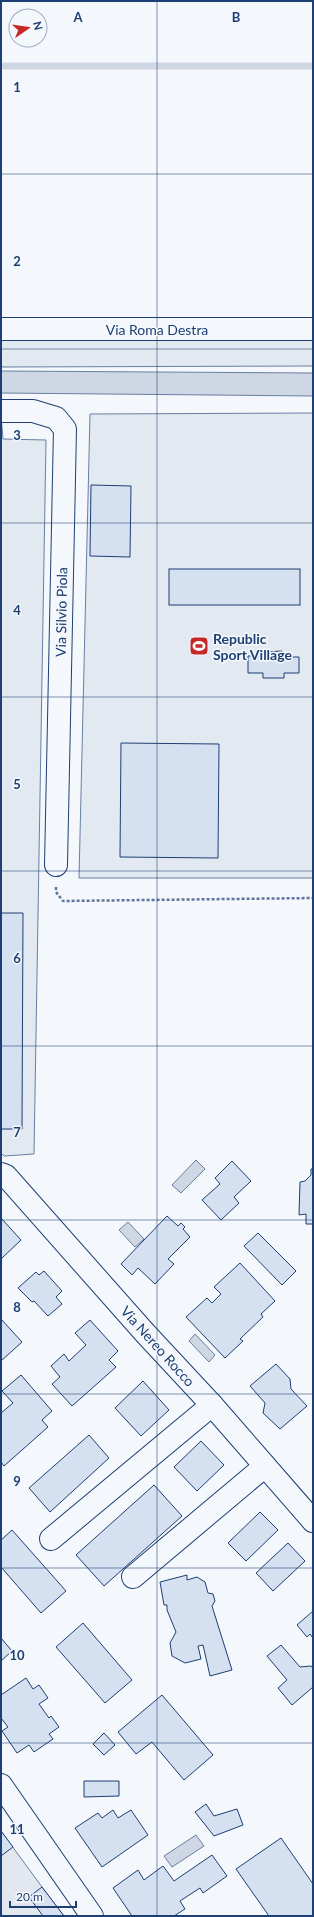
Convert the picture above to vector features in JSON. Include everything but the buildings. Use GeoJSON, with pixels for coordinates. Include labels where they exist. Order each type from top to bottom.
{"type":"FeatureCollection","features":[{"type":"Feature","properties":{"kind":"street","name":"Via Roma Destra"},"geometry":{"type":"LineString","coordinates":[[1,329],[313,329]]}},
{"type":"Feature","properties":{"kind":"street","name":"Via Silvio Piola"},"geometry":{"type":"LineString","coordinates":[[1,411],[33,411],[56,418],[64,429],[56,865]]}},
{"type":"Feature","properties":{"kind":"street","name":"Via Nereo Rocco"},"geometry":{"type":"LineString","coordinates":[[1,1174],[6,1176],[313,1521]]}},
{"type":"Feature","properties":{"kind":"street"},"geometry":{"type":"LineString","coordinates":[[51,1539],[212,1406]]}},
{"type":"Feature","properties":{"kind":"street"},"geometry":{"type":"LineString","coordinates":[[133,1577],[265,1466]]}},
{"type":"Feature","properties":{"kind":"street"},"geometry":{"type":"LineString","coordinates":[[1,1784],[92,1916]]}},
{"type":"Feature","properties":{"kind":"path"},"geometry":{"type":"LineString","coordinates":[[56,865],[56,892],[63,901],[313,898]]}},
{"type":"Feature","properties":{"kind":"shaded area"},"geometry":{"type":"Polygon","coordinates":[[[313,338],[313,366],[1,367],[1,339],[313,338]]]}},
{"type":"Feature","properties":{"kind":"shaded area"},"geometry":{"type":"Polygon","coordinates":[[[1,371],[313,373],[313,396],[1,393],[1,371]]]}},
{"type":"Feature","properties":{"kind":"shaded area","name":"Republic Sport Village"},"geometry":{"type":"Polygon","coordinates":[[[313,413],[313,878],[79,878],[90,414],[313,413]]]}},
{"type":"Feature","properties":{"kind":"shaded area"},"geometry":{"type":"Polygon","coordinates":[[[1,416],[3,439],[46,440],[34,1154],[4,1156],[1,1153],[1,416]]]}},
{"type":"Feature","properties":{"kind":"shaded area"},"geometry":{"type":"Polygon","coordinates":[[[196,1160],[205,1169],[181,1193],[172,1185],[196,1160]]]}},
{"type":"Feature","properties":{"kind":"shaded area"},"geometry":{"type":"Polygon","coordinates":[[[128,1222],[144,1239],[135,1247],[119,1230],[128,1222]]]}},
{"type":"Feature","properties":{"kind":"shaded area"},"geometry":{"type":"Polygon","coordinates":[[[195,1334],[215,1355],[209,1362],[189,1341],[195,1334]]]}},
{"type":"Feature","properties":{"kind":"shaded area"},"geometry":{"type":"Polygon","coordinates":[[[1,1831],[42,1887],[64,1916],[1,1916],[1,1831]]]}},
{"type":"Feature","properties":{"kind":"shaded area"},"geometry":{"type":"Polygon","coordinates":[[[196,1835],[204,1846],[172,1867],[164,1856],[196,1835]]]}},
{"type":"Feature","properties":{"kind":"waterway"},"geometry":{"type":"LineString","coordinates":[[1,66],[313,66]]}},
{"type":"Feature","properties":{"kind":"place","name":"Republic Sport Village"},"geometry":{"type":"Point","coordinates":[199,646]}}]}
